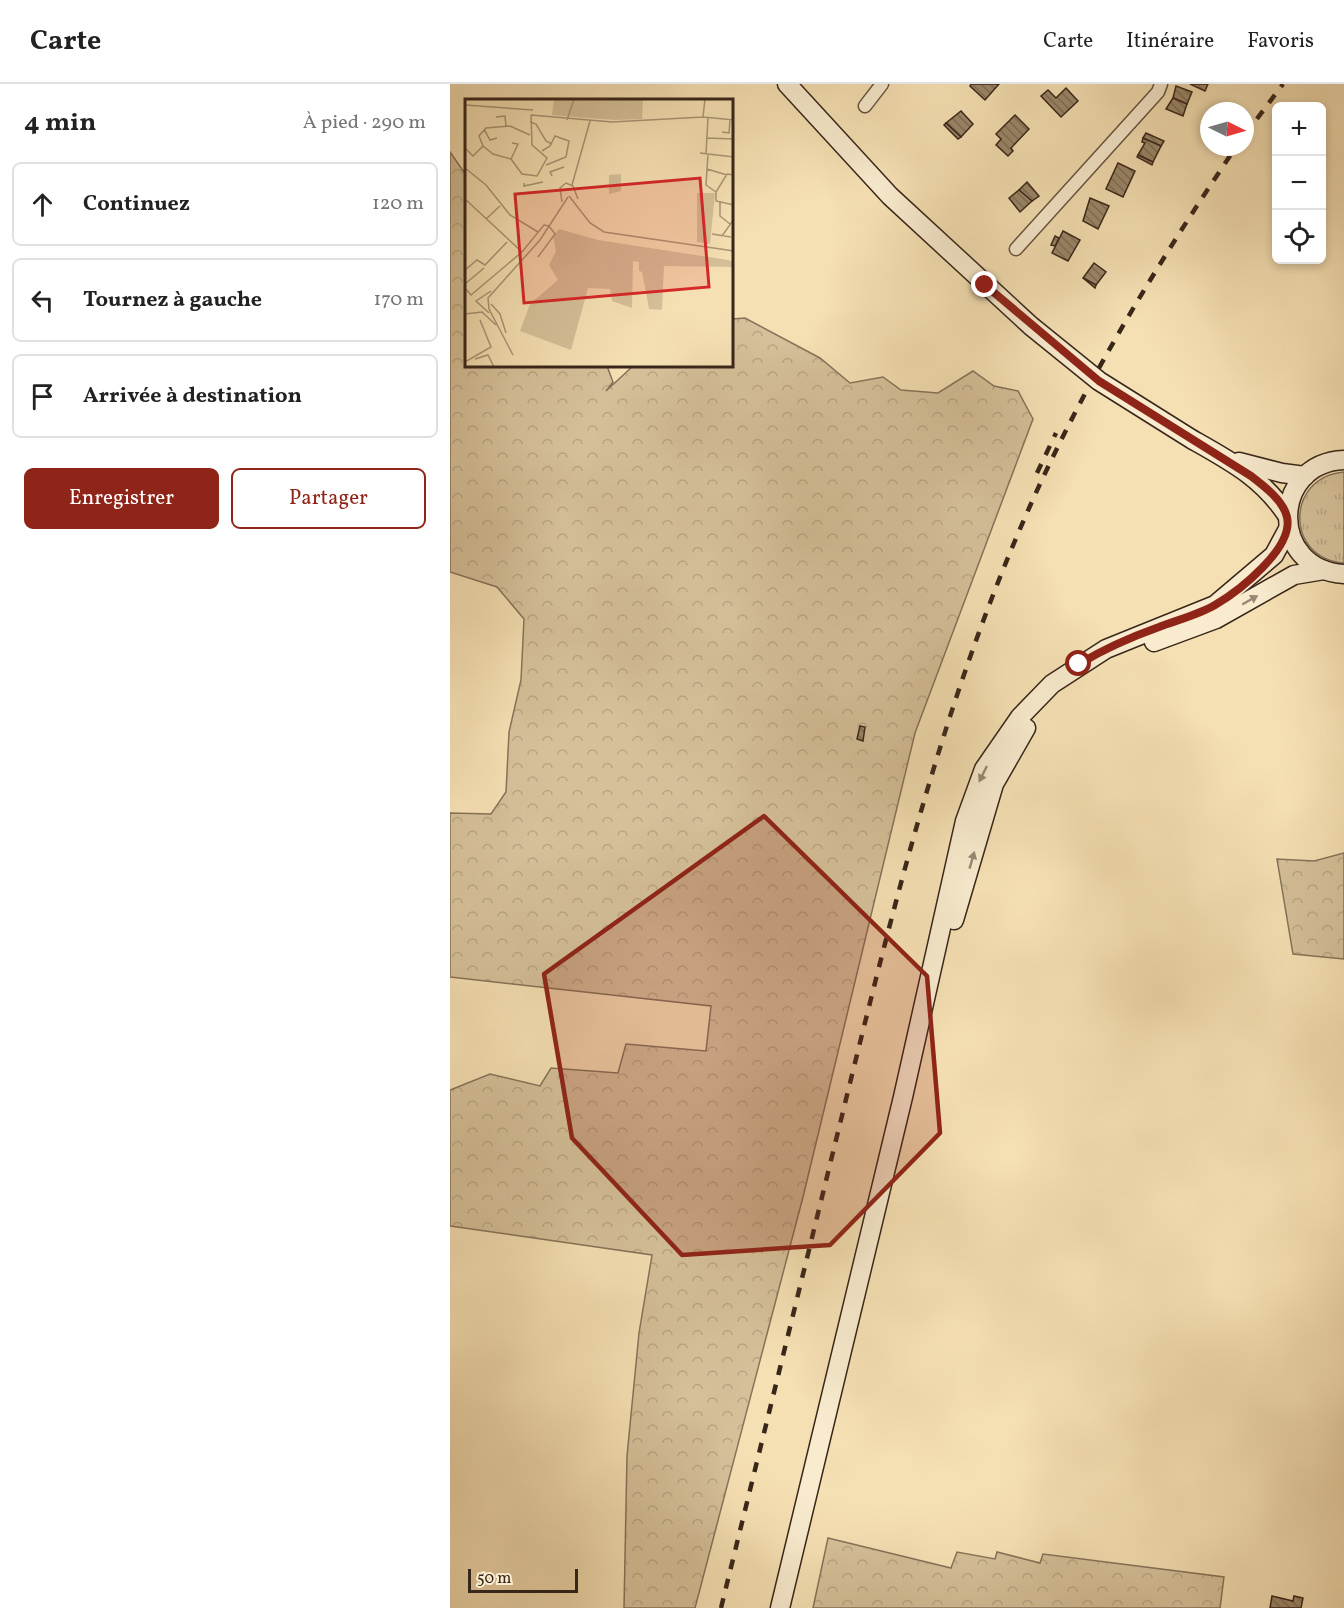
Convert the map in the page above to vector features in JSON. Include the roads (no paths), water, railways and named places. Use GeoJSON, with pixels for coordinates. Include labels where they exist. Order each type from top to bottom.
{"type":"FeatureCollection","features":[{"type":"Feature","properties":{"kind":"main road"},"geometry":{"type":"LineString","coordinates":[[787,84],[890,196],[1031,326],[1099,381],[1226,458],[1272,493],[1288,522],[1300,553],[1324,570]]}},
{"type":"Feature","properties":{"kind":"main road"},"geometry":{"type":"LineString","coordinates":[[1226,458],[1270,471],[1305,476]]}},
{"type":"Feature","properties":{"kind":"main road"},"geometry":{"type":"LineString","coordinates":[[780,1608],[903,1097],[965,820],[976,787],[999,743],[1030,705],[1079,664],[1106,649],[1198,613],[1227,597],[1274,555],[1288,522],[1292,494],[1305,476],[1322,464],[1344,460]]}},
{"type":"Feature","properties":{"kind":"main road"},"geometry":{"type":"LineString","coordinates":[[903,1097],[988,799],[1006,758],[1023,730],[1062,690],[1104,663],[1216,619],[1294,575],[1324,570],[1344,574]]}},
{"type":"Feature","properties":{"kind":"street"},"geometry":{"type":"LineString","coordinates":[[865,106],[882,84]]}},
{"type":"Feature","properties":{"kind":"street"},"geometry":{"type":"LineString","coordinates":[[1016,249],[1158,92],[1161,84]]}},
{"type":"Feature","properties":{"kind":"railway"},"geometry":{"type":"LineString","coordinates":[[1254,123],[1283,84]]}},
{"type":"Feature","properties":{"kind":"railway"},"geometry":{"type":"LineString","coordinates":[[721,1608],[903,875],[943,737],[966,670],[1017,536],[1064,434],[1117,336],[1175,240],[1230,156]]}},
{"type":"Feature","properties":{"kind":"railway"},"geometry":{"type":"LineString","coordinates":[[1037,473],[1056,433]]}}]}
